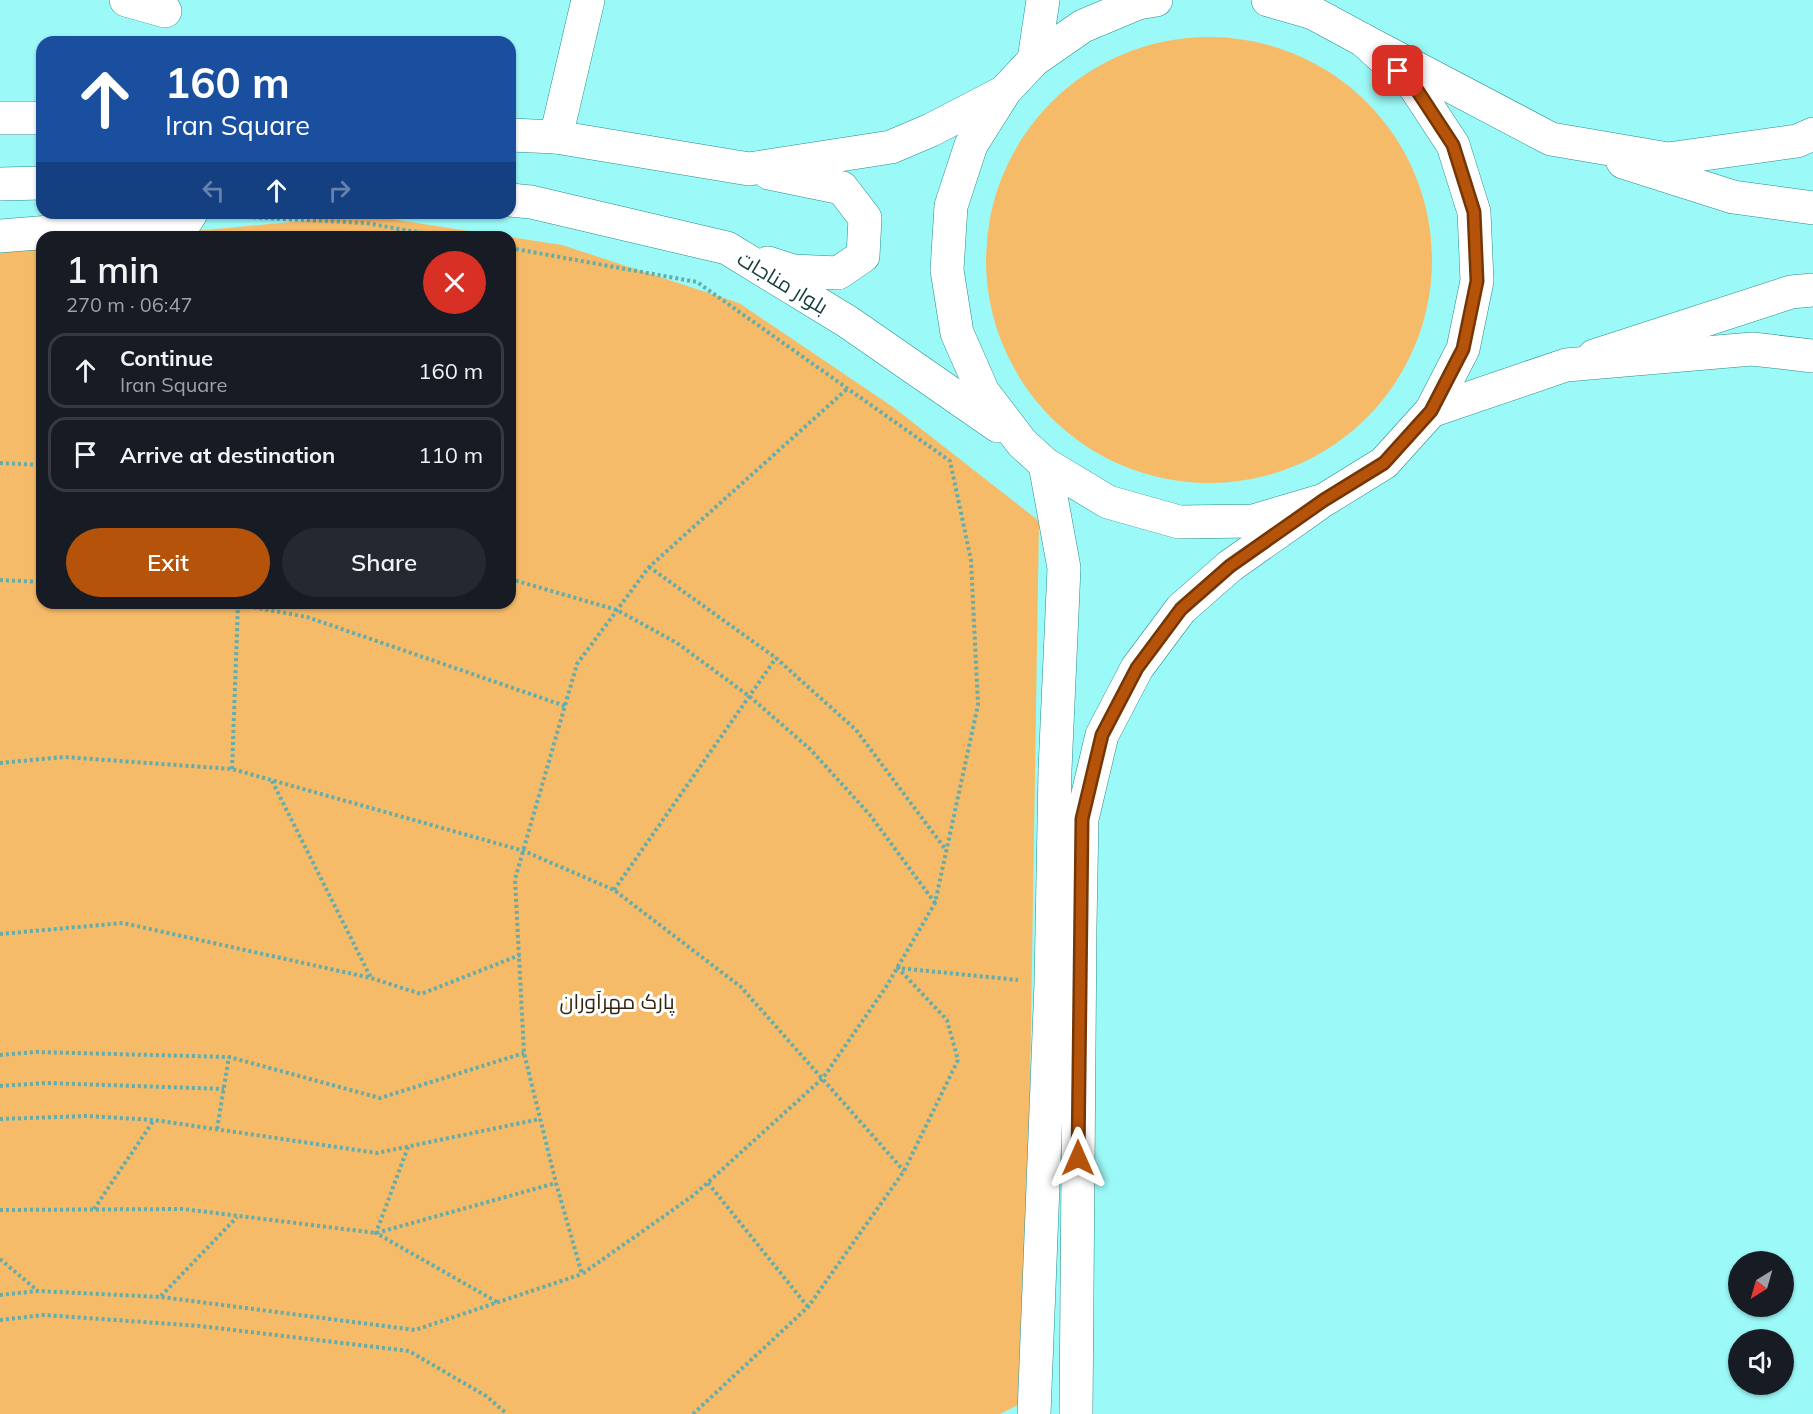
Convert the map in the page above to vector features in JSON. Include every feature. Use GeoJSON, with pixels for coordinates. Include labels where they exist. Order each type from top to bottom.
{"type":"FeatureCollection","features":[{"type":"Feature","properties":{"kind":"main road"},"geometry":{"type":"LineString","coordinates":[[126,0],[165,11]]}},
{"type":"Feature","properties":{"kind":"main road"},"geometry":{"type":"LineString","coordinates":[[556,137],[588,0]]}},
{"type":"Feature","properties":{"kind":"main road"},"geometry":{"type":"LineString","coordinates":[[1034,60],[1043,0]]}},
{"type":"Feature","properties":{"kind":"main road"},"geometry":{"type":"LineString","coordinates":[[1034,1414],[1052,983],[1055,770],[1064,568],[1033,453],[983,392],[957,333],[947,270],[951,206],[971,145],[1005,91],[1034,60],[1083,26],[1138,3],[1156,0]]}},
{"type":"Feature","properties":{"kind":"main road"},"geometry":{"type":"LineString","coordinates":[[1268,0],[1305,6],[1363,40],[1551,139],[1733,197],[1813,208]]}},
{"type":"Feature","properties":{"kind":"main road"},"geometry":{"type":"LineString","coordinates":[[1076,1414],[1082,819],[1102,735],[1137,668],[1181,609],[1230,566],[1324,500],[1384,463],[1431,411],[1463,349],[1477,281],[1474,212],[1453,145],[1415,87],[1363,40]]}},
{"type":"Feature","properties":{"kind":"main road"},"geometry":{"type":"LineString","coordinates":[[749,169],[891,147],[931,130],[1005,91]]}},
{"type":"Feature","properties":{"kind":"main road"},"geometry":{"type":"LineString","coordinates":[[0,118],[36,118]]}},
{"type":"Feature","properties":{"kind":"main road"},"geometry":{"type":"LineString","coordinates":[[1551,139],[1668,159],[1797,141],[1813,134]]}},
{"type":"Feature","properties":{"kind":"main road"},"geometry":{"type":"LineString","coordinates":[[516,135],[556,137],[749,169],[843,188],[865,218],[862,256],[838,273],[793,271],[727,248]]}},
{"type":"Feature","properties":{"kind":"main road"},"geometry":{"type":"LineString","coordinates":[[0,183],[36,183]]}},
{"type":"Feature","properties":{"kind":"main road","name":"بلوار مناجات"},"geometry":{"type":"LineString","coordinates":[[516,200],[531,201],[727,248],[848,322],[1033,453],[1108,502],[1179,522],[1253,521],[1324,500]]}},
{"type":"Feature","properties":{"kind":"main road"},"geometry":{"type":"LineString","coordinates":[[62,231],[197,219]]}},
{"type":"Feature","properties":{"kind":"main road"},"geometry":{"type":"LineString","coordinates":[[0,236],[36,233]]}},
{"type":"Feature","properties":{"kind":"main road"},"geometry":{"type":"LineString","coordinates":[[1431,411],[1791,292],[1813,290]]}},
{"type":"Feature","properties":{"kind":"main road"},"geometry":{"type":"LineString","coordinates":[[1566,365],[1752,349],[1813,356]]}},
{"type":"Feature","properties":{"kind":"path"},"geometry":{"type":"LineString","coordinates":[[283,219],[365,223],[411,231]]}},
{"type":"Feature","properties":{"kind":"path"},"geometry":{"type":"LineString","coordinates":[[0,1295],[38,1291],[161,1297],[415,1330],[582,1274],[694,1195],[823,1078],[898,968],[935,903],[978,705],[971,560],[950,462],[697,282],[516,249]]}},
{"type":"Feature","properties":{"kind":"path"},"geometry":{"type":"LineString","coordinates":[[582,1274],[556,1183],[524,1053],[515,879],[577,664],[649,567],[847,389]]}},
{"type":"Feature","properties":{"kind":"path"},"geometry":{"type":"LineString","coordinates":[[0,463],[36,465]]}},
{"type":"Feature","properties":{"kind":"path"},"geometry":{"type":"LineString","coordinates":[[649,567],[776,658],[856,730],[946,850]]}},
{"type":"Feature","properties":{"kind":"path"},"geometry":{"type":"LineString","coordinates":[[0,580],[36,582]]}},
{"type":"Feature","properties":{"kind":"path"},"geometry":{"type":"LineString","coordinates":[[516,581],[617,610],[677,643],[749,696],[818,757],[870,815],[935,903]]}},
{"type":"Feature","properties":{"kind":"path"},"geometry":{"type":"LineString","coordinates":[[232,769],[238,609]]}},
{"type":"Feature","properties":{"kind":"path"},"geometry":{"type":"LineString","coordinates":[[265,609],[307,617],[565,706]]}},
{"type":"Feature","properties":{"kind":"path"},"geometry":{"type":"LineString","coordinates":[[614,890],[776,658]]}},
{"type":"Feature","properties":{"kind":"path"},"geometry":{"type":"LineString","coordinates":[[0,764],[64,757],[232,769],[524,850],[614,890],[741,987],[903,1171]]}},
{"type":"Feature","properties":{"kind":"path"},"geometry":{"type":"LineString","coordinates":[[272,780],[371,978]]}},
{"type":"Feature","properties":{"kind":"path"},"geometry":{"type":"LineString","coordinates":[[0,934],[123,923],[371,978],[422,994],[520,955]]}},
{"type":"Feature","properties":{"kind":"path"},"geometry":{"type":"LineString","coordinates":[[898,968],[1052,983]]}},
{"type":"Feature","properties":{"kind":"path"},"geometry":{"type":"LineString","coordinates":[[693,1414],[808,1307],[903,1171],[958,1060],[947,1020],[898,968]]}},
{"type":"Feature","properties":{"kind":"path"},"geometry":{"type":"LineString","coordinates":[[0,1054],[36,1052],[229,1057],[380,1098],[524,1053]]}},
{"type":"Feature","properties":{"kind":"path"},"geometry":{"type":"LineString","coordinates":[[217,1129],[229,1057]]}},
{"type":"Feature","properties":{"kind":"path"},"geometry":{"type":"LineString","coordinates":[[0,1086],[47,1083],[224,1089]]}},
{"type":"Feature","properties":{"kind":"path"},"geometry":{"type":"LineString","coordinates":[[0,1119],[87,1116],[154,1120],[377,1153],[540,1119]]}},
{"type":"Feature","properties":{"kind":"path"},"geometry":{"type":"LineString","coordinates":[[94,1210],[154,1120]]}},
{"type":"Feature","properties":{"kind":"path"},"geometry":{"type":"LineString","coordinates":[[376,1233],[408,1147]]}},
{"type":"Feature","properties":{"kind":"path"},"geometry":{"type":"LineString","coordinates":[[1,1209],[183,1209],[376,1233],[556,1183]]}},
{"type":"Feature","properties":{"kind":"path"},"geometry":{"type":"LineString","coordinates":[[708,1183],[808,1307]]}},
{"type":"Feature","properties":{"kind":"path"},"geometry":{"type":"LineString","coordinates":[[161,1297],[237,1216]]}},
{"type":"Feature","properties":{"kind":"path"},"geometry":{"type":"LineString","coordinates":[[376,1233],[497,1302]]}},
{"type":"Feature","properties":{"kind":"path"},"geometry":{"type":"LineString","coordinates":[[0,1259],[38,1291]]}},
{"type":"Feature","properties":{"kind":"path"},"geometry":{"type":"LineString","coordinates":[[0,1320],[44,1315],[200,1326],[410,1351],[486,1396],[507,1414]]}},
{"type":"Feature","properties":{"kind":"green space"},"geometry":{"type":"Polygon","coordinates":[[[1209,37],[1253,41],[1294,54],[1333,74],[1367,102],[1395,136],[1415,175],[1428,216],[1432,260],[1428,304],[1415,345],[1395,384],[1367,418],[1333,446],[1294,466],[1253,479],[1209,483],[1165,479],[1124,466],[1085,446],[1051,418],[1023,384],[1003,345],[990,304],[986,260],[990,216],[1003,175],[1023,136],[1051,102],[1085,74],[1124,54],[1165,41],[1209,37]]]}},
{"type":"Feature","properties":{"kind":"green space"},"geometry":{"type":"Polygon","coordinates":[[[322,219],[390,219],[469,231],[195,231],[322,219]]]}},
{"type":"Feature","properties":{"kind":"green space","name":"پارک مهرآوران"},"geometry":{"type":"Polygon","coordinates":[[[516,238],[562,245],[739,303],[893,407],[1039,521],[1025,1401],[1000,1414],[0,1414],[0,250],[36,247],[36,609],[516,609],[516,238]]]}},
{"type":"Feature","properties":{"kind":"route"},"geometry":{"type":"LineString","coordinates":[[1078,1158],[1082,819],[1102,735],[1137,668],[1181,609],[1230,566],[1324,500],[1384,463],[1431,411],[1463,349],[1477,281],[1474,212],[1453,145],[1415,87],[1398,71]]}}]}
